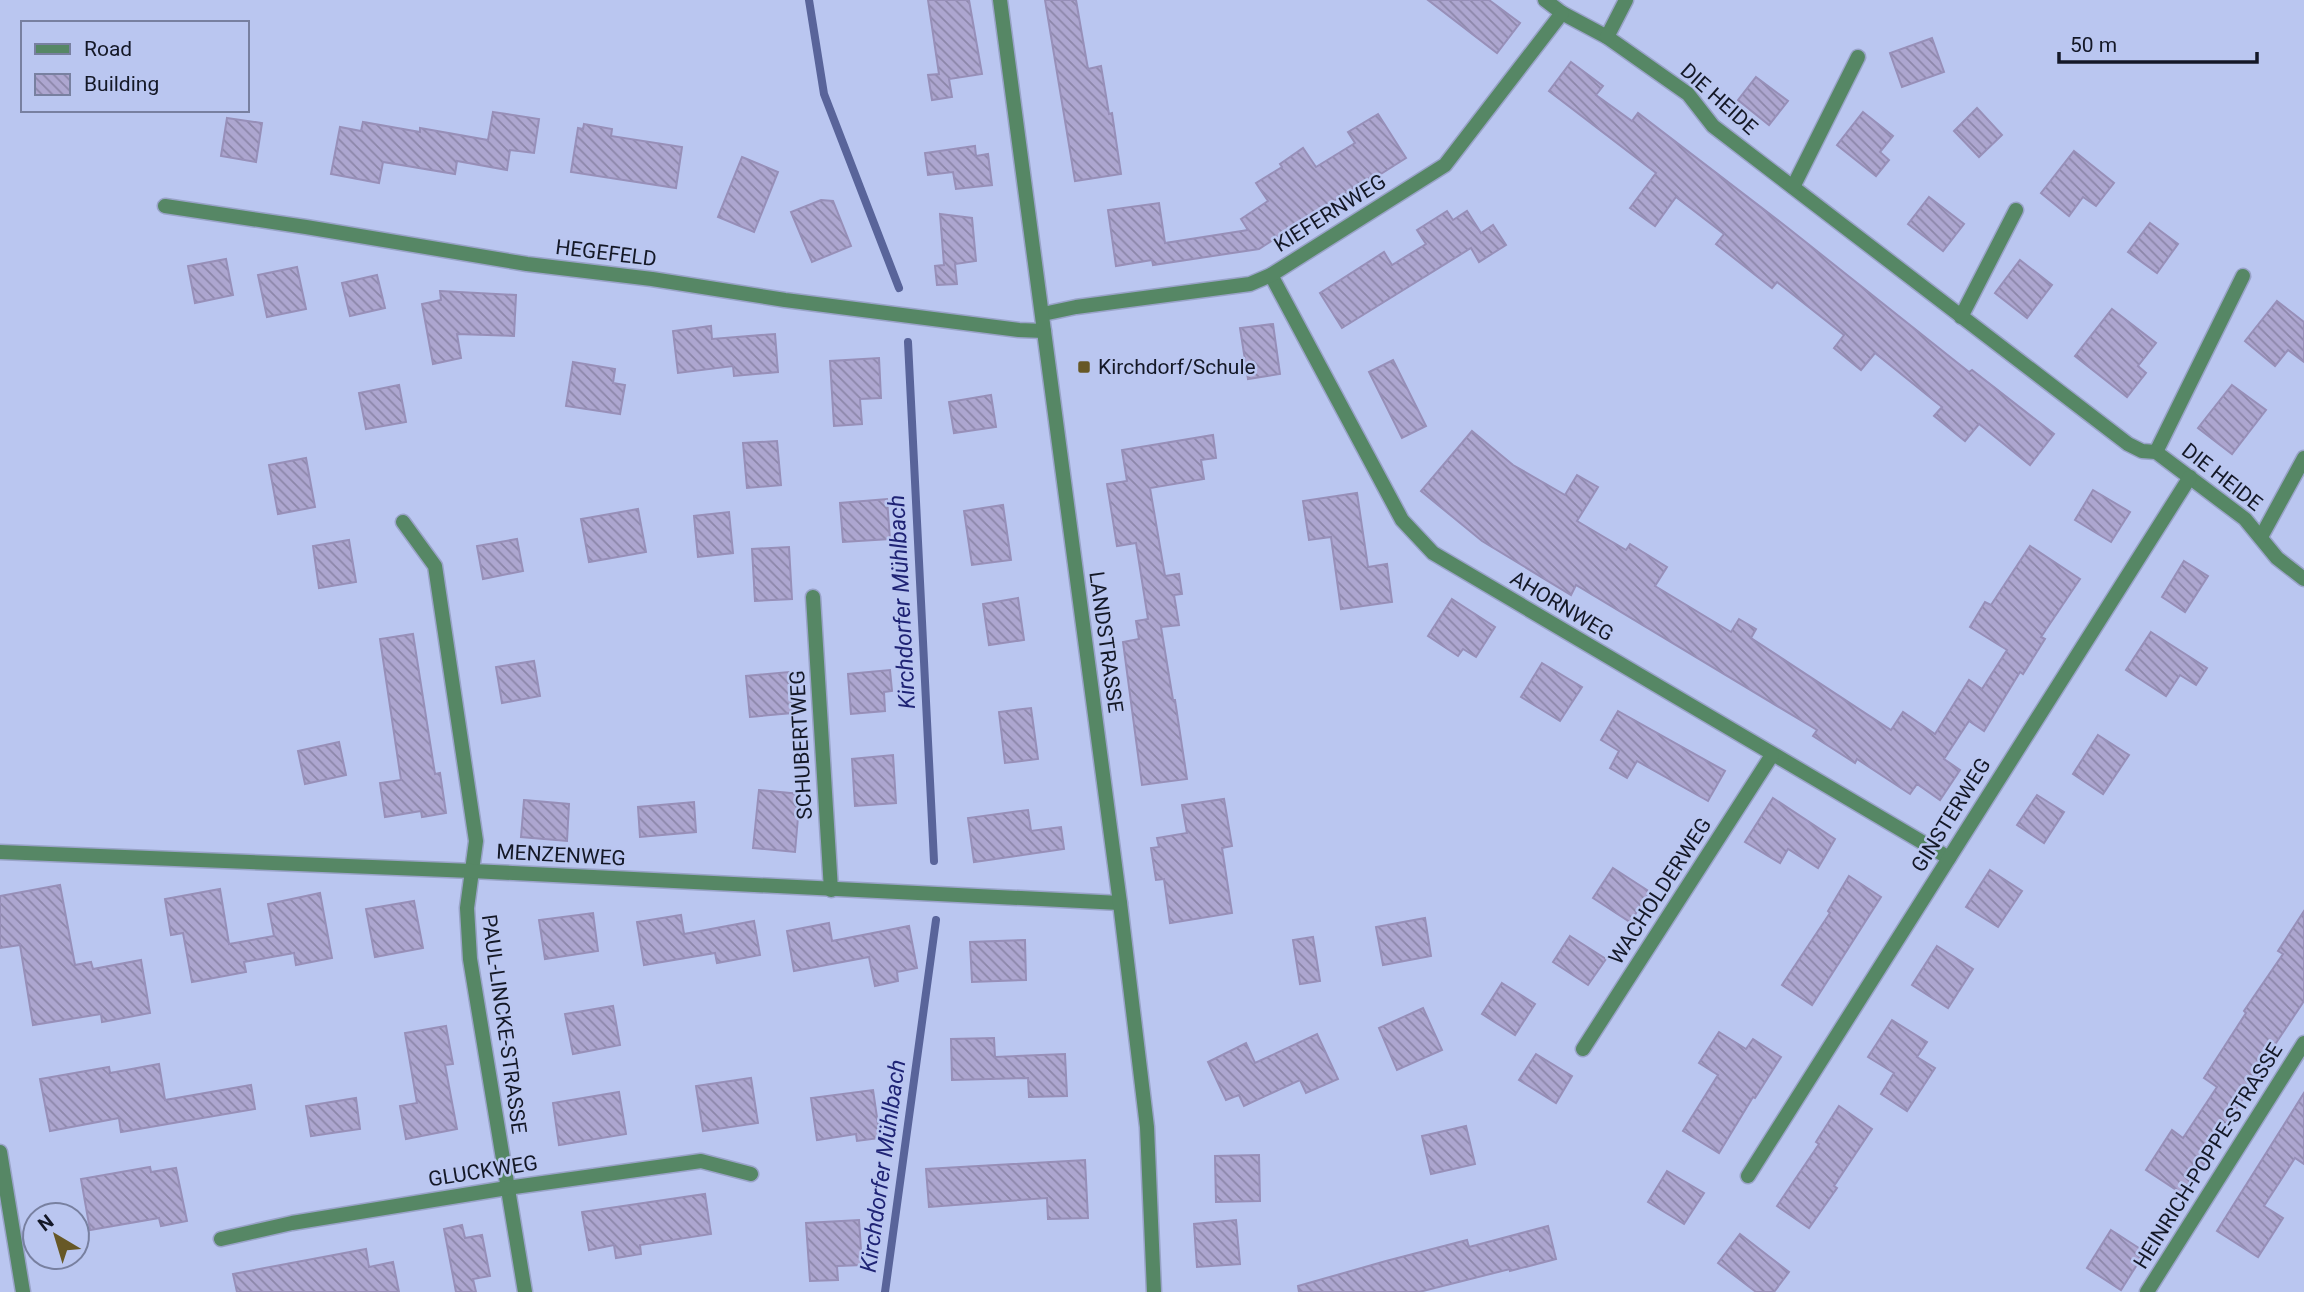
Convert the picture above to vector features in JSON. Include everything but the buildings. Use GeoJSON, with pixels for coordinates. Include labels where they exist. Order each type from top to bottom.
{"type":"FeatureCollection","features":[{"type":"Feature","properties":{"kind":"street","name":"LANDSTRASSE"},"geometry":{"type":"LineString","coordinates":[[1000,0],[1120,903],[1147,1127],[1154,1292]]}},
{"type":"Feature","properties":{"kind":"street","name":"DIE HEIDE"},"geometry":{"type":"LineString","coordinates":[[1545,0],[1562,13],[1606,37],[1688,94],[1713,127],[1961,317],[2128,443],[2142,452],[2156,452],[2245,519],[2277,558],[2304,579]]}},
{"type":"Feature","properties":{"kind":"street"},"geometry":{"type":"LineString","coordinates":[[1606,37],[1626,0]]}},
{"type":"Feature","properties":{"kind":"street","name":"KIEFERNWEG"},"geometry":{"type":"LineString","coordinates":[[1043,314],[1076,307],[1250,284],[1271,275],[1445,165],[1562,13]]}},
{"type":"Feature","properties":{"kind":"street"},"geometry":{"type":"LineString","coordinates":[[1793,187],[1858,57]]}},
{"type":"Feature","properties":{"kind":"street","name":"HEGEFELD"},"geometry":{"type":"LineString","coordinates":[[165,206],[527,264],[652,279],[785,300],[1044,331]]}},
{"type":"Feature","properties":{"kind":"street"},"geometry":{"type":"LineString","coordinates":[[1961,317],[2016,210]]}},
{"type":"Feature","properties":{"kind":"street","name":"AHORNWEG"},"geometry":{"type":"LineString","coordinates":[[1271,275],[1402,520],[1433,553],[1949,858]]}},
{"type":"Feature","properties":{"kind":"street","name":"DIE HEIDE"},"geometry":{"type":"LineString","coordinates":[[2156,452],[2243,276]]}},
{"type":"Feature","properties":{"kind":"street","name":"DIE HEIDE"},"geometry":{"type":"LineString","coordinates":[[2261,537],[2304,458]]}},
{"type":"Feature","properties":{"kind":"street","name":"GINSTERWEG"},"geometry":{"type":"LineString","coordinates":[[1748,1176],[2190,477]]}},
{"type":"Feature","properties":{"kind":"street","name":"PAUL-LINCKE-STRASSE"},"geometry":{"type":"LineString","coordinates":[[403,522],[435,566],[476,841],[467,908],[470,959],[525,1292]]}},
{"type":"Feature","properties":{"kind":"street","name":"SCHUBERTWEG"},"geometry":{"type":"LineString","coordinates":[[813,597],[831,890]]}},
{"type":"Feature","properties":{"kind":"street","name":"WACHOLDERWEG"},"geometry":{"type":"LineString","coordinates":[[1583,1049],[1772,755]]}},
{"type":"Feature","properties":{"kind":"street","name":"MENZENWEG"},"geometry":{"type":"LineString","coordinates":[[0,852],[1120,903]]}},
{"type":"Feature","properties":{"kind":"street","name":"HEINRICH-POPPE-STRASSE"},"geometry":{"type":"LineString","coordinates":[[2147,1292],[2304,1043]]}},
{"type":"Feature","properties":{"kind":"street"},"geometry":{"type":"LineString","coordinates":[[0,1152],[23,1292]]}},
{"type":"Feature","properties":{"kind":"street","name":"GLUCKWEG"},"geometry":{"type":"LineString","coordinates":[[221,1239],[292,1223],[507,1188],[701,1161],[751,1174]]}},
{"type":"Feature","properties":{"kind":"waterway","name":"Kirchdorfer Mühlbach"},"geometry":{"type":"LineString","coordinates":[[809,0],[824,94],[899,288]]}},
{"type":"Feature","properties":{"kind":"waterway","name":"Kirchdorfer Mühlbach"},"geometry":{"type":"LineString","coordinates":[[908,342],[934,861]]}},
{"type":"Feature","properties":{"kind":"waterway","name":"Kirchdorfer Mühlbach"},"geometry":{"type":"LineString","coordinates":[[885,1292],[936,920]]}},
{"type":"Feature","properties":{"kind":"place","name":"Kirchdorf/Schule"},"geometry":{"type":"Point","coordinates":[1084,367]}}]}
